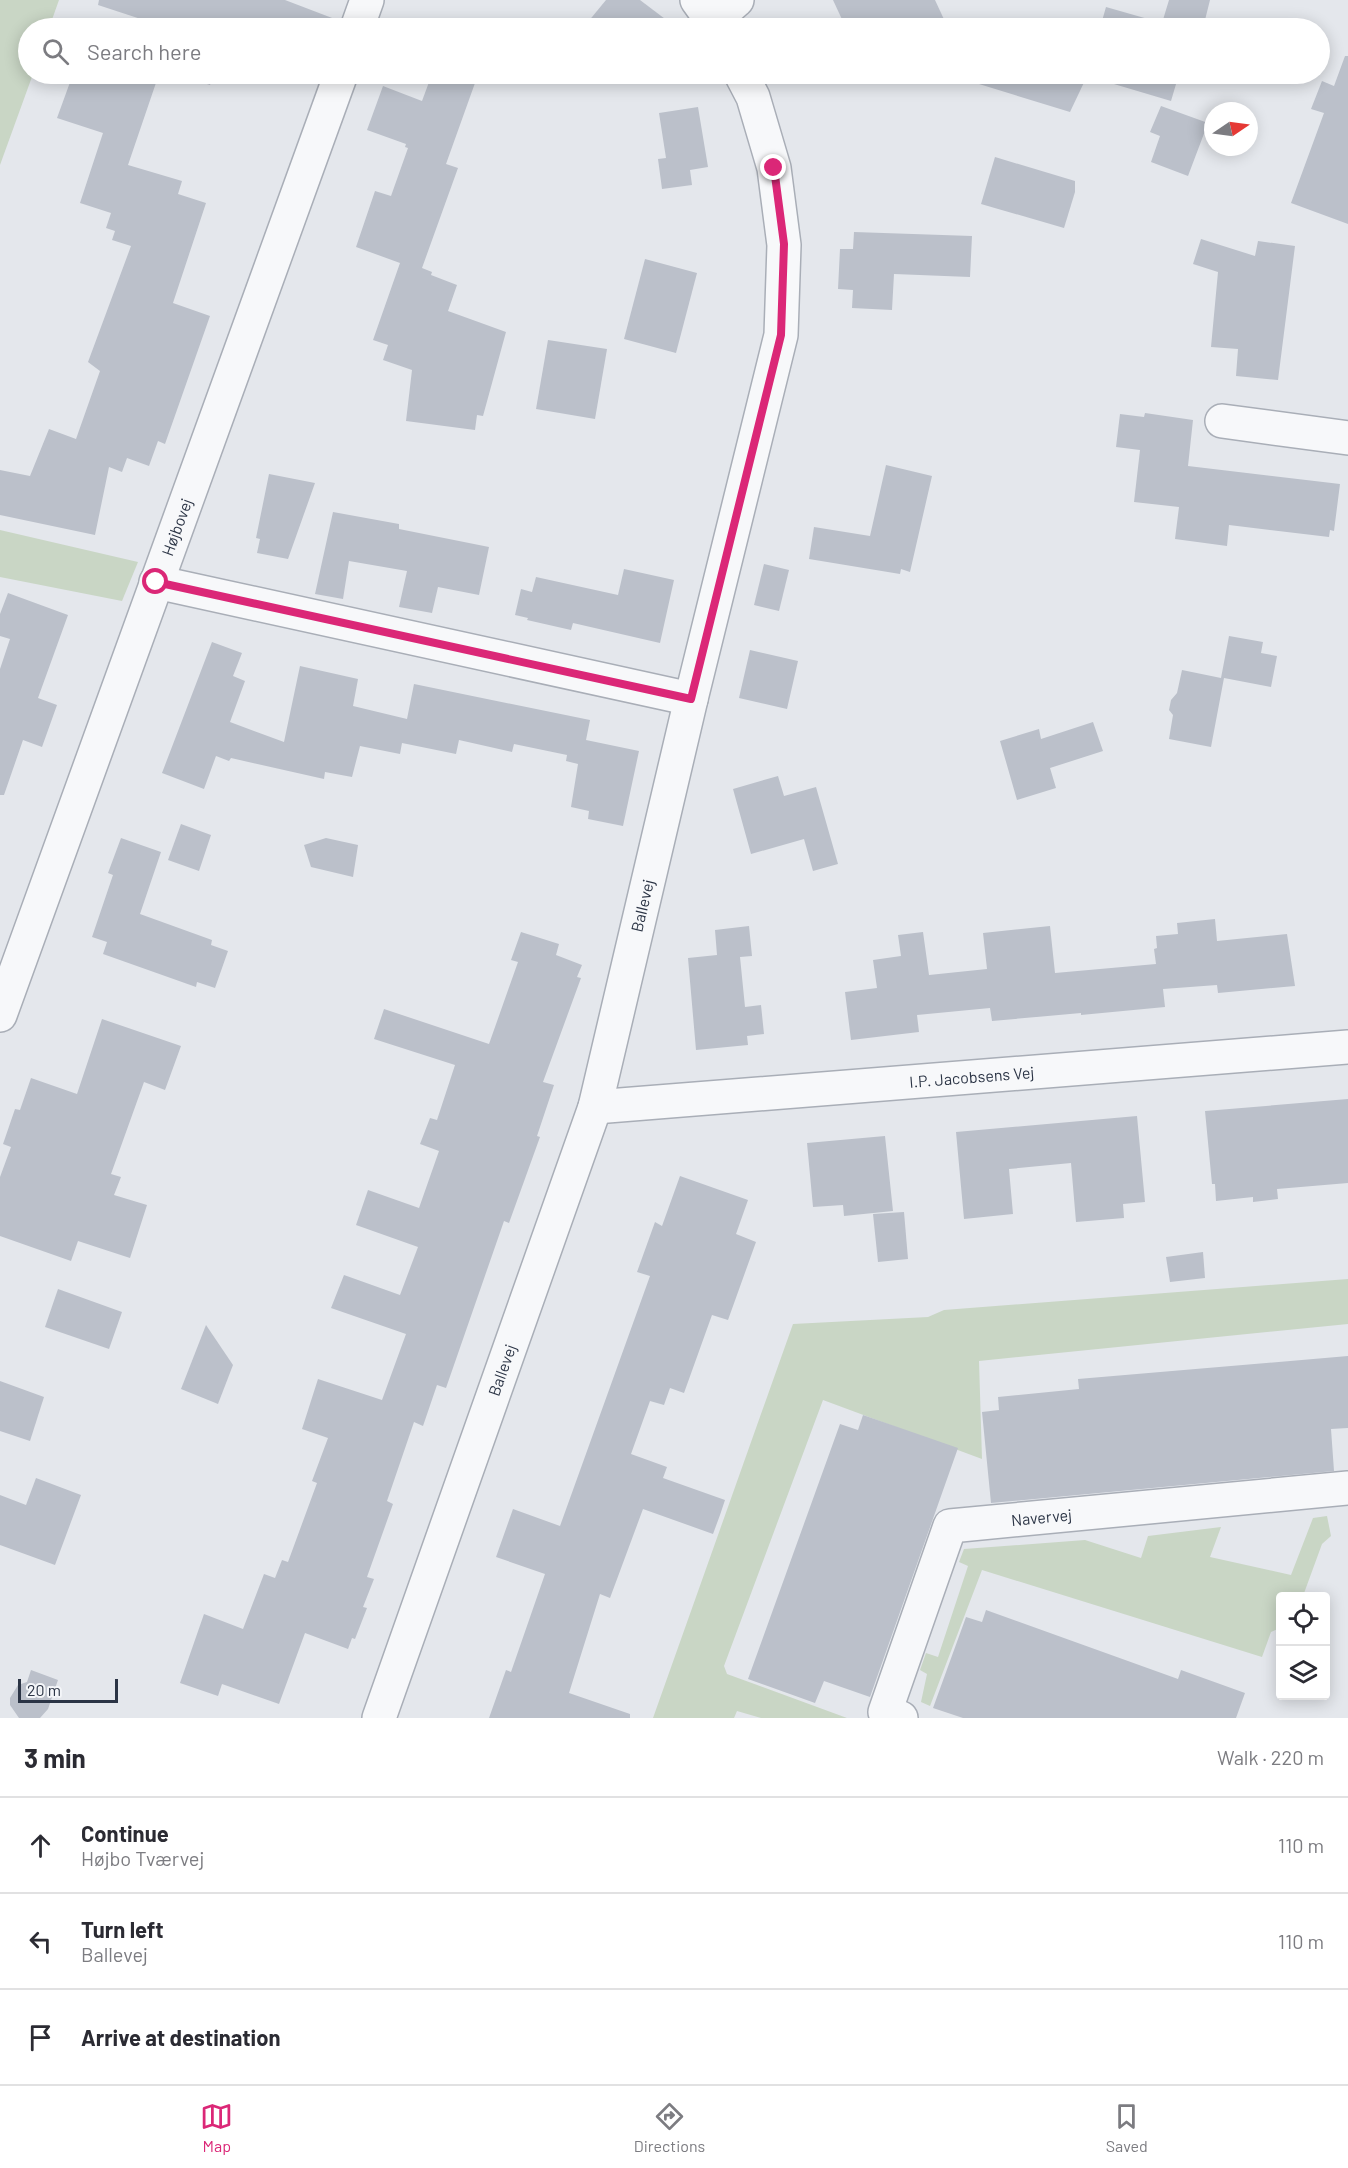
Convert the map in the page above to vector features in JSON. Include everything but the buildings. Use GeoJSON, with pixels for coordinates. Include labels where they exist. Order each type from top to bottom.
{"type":"FeatureCollection","features":[{"type":"Feature","properties":{"kind":"street"},"geometry":{"type":"LineString","coordinates":[[361,18],[368,0]]}},
{"type":"Feature","properties":{"kind":"street"},"geometry":{"type":"LineString","coordinates":[[709,17],[737,0]]}},
{"type":"Feature","properties":{"kind":"street","name":"Højbovej"},"geometry":{"type":"LineString","coordinates":[[0,1015],[337,84]]}},
{"type":"Feature","properties":{"kind":"street","name":"Ballevej"},"geometry":{"type":"LineString","coordinates":[[378,1718],[595,1107],[691,699],[781,335],[784,244],[774,168],[753,98],[746,84]]}},
{"type":"Feature","properties":{"kind":"street"},"geometry":{"type":"LineString","coordinates":[[1222,421],[1348,438]]}},
{"type":"Feature","properties":{"kind":"street"},"geometry":{"type":"LineString","coordinates":[[156,582],[691,699]]}},
{"type":"Feature","properties":{"kind":"street","name":"I.P. Jacobsens Vej"},"geometry":{"type":"LineString","coordinates":[[595,1107],[1348,1047]]}},
{"type":"Feature","properties":{"kind":"street","name":"Navervej"},"geometry":{"type":"LineString","coordinates":[[901,1718],[885,1712],[950,1526],[1348,1488]]}},
{"type":"Feature","properties":{"kind":"green space"},"geometry":{"type":"Polygon","coordinates":[[[0,0],[59,0],[53,18],[18,18],[18,84],[29,84],[0,165],[0,0]]]}},
{"type":"Feature","properties":{"kind":"green space"},"geometry":{"type":"Polygon","coordinates":[[[0,530],[138,562],[122,601],[0,577],[0,530]]]}},
{"type":"Feature","properties":{"kind":"green space"},"geometry":{"type":"Polygon","coordinates":[[[1348,1279],[1348,1324],[979,1361],[982,1459],[823,1400],[724,1666],[727,1674],[847,1718],[761,1718],[737,1711],[734,1718],[653,1718],[793,1324],[928,1317],[944,1310],[1348,1279]]]}},
{"type":"Feature","properties":{"kind":"green space"},"geometry":{"type":"Polygon","coordinates":[[[1327,1516],[1331,1536],[1322,1544],[1304,1592],[1276,1592],[1276,1630],[1271,1632],[1262,1657],[982,1570],[930,1706],[921,1702],[927,1674],[920,1670],[926,1653],[938,1657],[968,1566],[959,1562],[964,1549],[1085,1540],[1141,1558],[1148,1536],[1221,1527],[1210,1557],[1291,1575],[1313,1518],[1327,1516]]]}},
{"type":"Feature","properties":{"kind":"route"},"geometry":{"type":"LineString","coordinates":[[156,582],[691,699],[781,335],[784,244],[774,168]]}}]}
